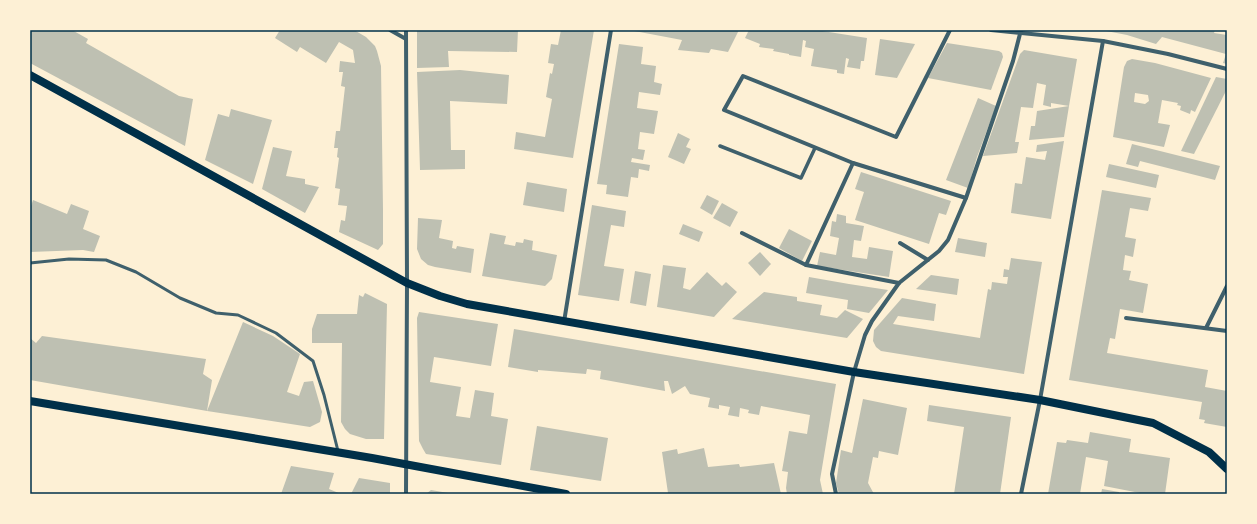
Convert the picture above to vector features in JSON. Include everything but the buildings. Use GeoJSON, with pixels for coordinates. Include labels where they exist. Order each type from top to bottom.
{"type":"FeatureCollection","features":[{"type":"Feature","properties":{"kind":"main road"},"geometry":{"type":"LineString","coordinates":[[30,75],[407,283],[440,296],[466,304],[564,322],[854,372],[1040,400],[1153,423],[1189,440],[1209,452],[1227,469]]}},
{"type":"Feature","properties":{"kind":"main road"},"geometry":{"type":"LineString","coordinates":[[30,402],[339,453],[566,494]]}},
{"type":"Feature","properties":{"kind":"street"},"geometry":{"type":"LineString","coordinates":[[390,30],[406,39]]}},
{"type":"Feature","properties":{"kind":"street"},"geometry":{"type":"LineString","coordinates":[[406,30],[406,494]]}},
{"type":"Feature","properties":{"kind":"street"},"geometry":{"type":"LineString","coordinates":[[564,322],[611,30]]}},
{"type":"Feature","properties":{"kind":"street"},"geometry":{"type":"LineString","coordinates":[[950,30],[896,137],[743,76],[724,110],[854,163],[966,198]]}},
{"type":"Feature","properties":{"kind":"street"},"geometry":{"type":"LineString","coordinates":[[991,30],[1020,31],[1103,41],[1168,54],[1227,69]]}},
{"type":"Feature","properties":{"kind":"street"},"geometry":{"type":"LineString","coordinates":[[836,494],[832,474],[854,372],[865,335],[872,321],[899,283],[939,251],[948,240],[966,198],[1013,61],[1020,31]]}},
{"type":"Feature","properties":{"kind":"street"},"geometry":{"type":"LineString","coordinates":[[1021,494],[1040,400],[1103,41]]}},
{"type":"Feature","properties":{"kind":"street"},"geometry":{"type":"LineString","coordinates":[[720,146],[801,178],[815,148]]}},
{"type":"Feature","properties":{"kind":"street"},"geometry":{"type":"LineString","coordinates":[[806,265],[854,163]]}},
{"type":"Feature","properties":{"kind":"street"},"geometry":{"type":"LineString","coordinates":[[742,233],[806,265],[899,283]]}},
{"type":"Feature","properties":{"kind":"street"},"geometry":{"type":"LineString","coordinates":[[900,243],[928,260]]}},
{"type":"Feature","properties":{"kind":"street"},"geometry":{"type":"LineString","coordinates":[[1206,328],[1227,286]]}},
{"type":"Feature","properties":{"kind":"street"},"geometry":{"type":"LineString","coordinates":[[1126,318],[1227,331]]}},
{"type":"Feature","properties":{"kind":"lane"},"geometry":{"type":"LineString","coordinates":[[30,263],[69,259],[106,260],[136,272],[180,298],[216,313],[238,315],[276,333],[313,361],[324,395],[339,453]]}}]}
